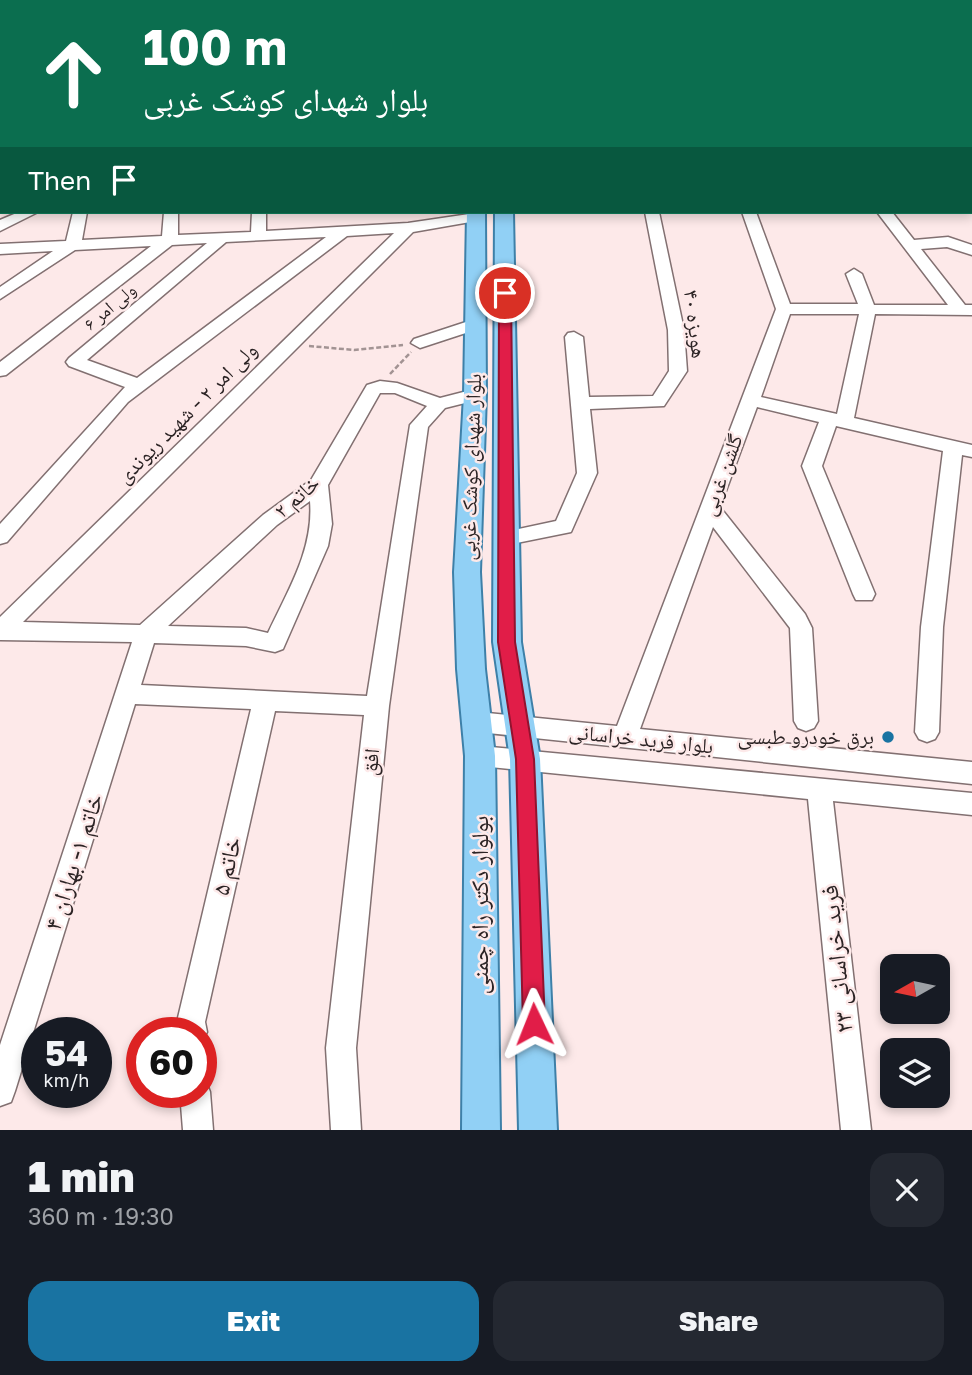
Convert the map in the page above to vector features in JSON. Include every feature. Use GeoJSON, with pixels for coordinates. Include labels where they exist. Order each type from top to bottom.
{"type":"FeatureCollection","features":[{"type":"Feature","properties":{"kind":"main road","name":"بلوار شهدای کوشک غربی"},"geometry":{"type":"LineString","coordinates":[[476,214],[475,395],[467,572],[471,669],[478,722]]}},
{"type":"Feature","properties":{"kind":"main road","name":"بلوار شهدای کوشک غربی"},"geometry":{"type":"LineString","coordinates":[[504,214],[507,642],[523,743]]}},
{"type":"Feature","properties":{"kind":"main road"},"geometry":{"type":"LineString","coordinates":[[467,572],[507,570]]}},
{"type":"Feature","properties":{"kind":"main road","name":"بولوار دکتر راه چمنی"},"geometry":{"type":"LineString","coordinates":[[478,722],[481,1130]]}},
{"type":"Feature","properties":{"kind":"main road"},"geometry":{"type":"LineString","coordinates":[[523,743],[538,1130]]}},
{"type":"Feature","properties":{"kind":"street"},"geometry":{"type":"LineString","coordinates":[[817,0],[829,0]]}},
{"type":"Feature","properties":{"kind":"street"},"geometry":{"type":"LineString","coordinates":[[0,226],[27,214]]}},
{"type":"Feature","properties":{"kind":"street"},"geometry":{"type":"LineString","coordinates":[[0,294],[73,244],[80,214]]}},
{"type":"Feature","properties":{"kind":"street"},"geometry":{"type":"LineString","coordinates":[[170,239],[171,214]]}},
{"type":"Feature","properties":{"kind":"street"},"geometry":{"type":"LineString","coordinates":[[258,234],[259,214]]}},
{"type":"Feature","properties":{"kind":"street"},"geometry":{"type":"LineString","coordinates":[[0,537],[122,398],[350,230],[354,214]]}},
{"type":"Feature","properties":{"kind":"street"},"geometry":{"type":"LineString","coordinates":[[0,249],[408,228],[444,217],[476,214]]}},
{"type":"Feature","properties":{"kind":"street","name":"هویزه ۴۰"},"geometry":{"type":"LineString","coordinates":[[580,403],[657,402],[678,371],[676,330],[653,214]]}},
{"type":"Feature","properties":{"kind":"street"},"geometry":{"type":"LineString","coordinates":[[750,214],[784,309],[966,310]]}},
{"type":"Feature","properties":{"kind":"street"},"geometry":{"type":"LineString","coordinates":[[886,214],[966,310]]}},
{"type":"Feature","properties":{"kind":"street","name":"ولی امر ۲ - شهید ریوندی"},"geometry":{"type":"LineString","coordinates":[[0,631],[408,228]]}},
{"type":"Feature","properties":{"kind":"street","name":"ولی امر ۶"},"geometry":{"type":"LineString","coordinates":[[138,385],[75,362],[223,237]]}},
{"type":"Feature","properties":{"kind":"street"},"geometry":{"type":"LineString","coordinates":[[0,371],[170,239]]}},
{"type":"Feature","properties":{"kind":"street"},"geometry":{"type":"LineString","coordinates":[[910,245],[948,242],[972,250]]}},
{"type":"Feature","properties":{"kind":"street"},"geometry":{"type":"LineString","coordinates":[[854,274],[868,309],[837,420],[812,466],[864,594]]}},
{"type":"Feature","properties":{"kind":"street","name":"گلشن غربی"},"geometry":{"type":"LineString","coordinates":[[625,738],[784,309]]}},
{"type":"Feature","properties":{"kind":"street"},"geometry":{"type":"LineString","coordinates":[[419,343],[475,324]]}},
{"type":"Feature","properties":{"kind":"street"},"geometry":{"type":"LineString","coordinates":[[507,538],[564,527],[587,473],[574,337]]}},
{"type":"Feature","properties":{"kind":"street"},"geometry":{"type":"LineString","coordinates":[[380,386],[439,404],[475,395]]}},
{"type":"Feature","properties":{"kind":"street","name":"خاتم ۲"},"geometry":{"type":"LineString","coordinates":[[146,633],[270,520],[318,485],[365,398],[380,386]]}},
{"type":"Feature","properties":{"kind":"street"},"geometry":{"type":"LineString","coordinates":[[750,400],[962,449],[932,627],[927,732]]}},
{"type":"Feature","properties":{"kind":"street","name":"افق"},"geometry":{"type":"LineString","coordinates":[[346,1130],[341,1048],[377,706],[419,425],[439,404]]}},
{"type":"Feature","properties":{"kind":"street"},"geometry":{"type":"LineString","coordinates":[[0,631],[246,637],[275,643],[318,547],[322,524],[318,485]]}},
{"type":"Feature","properties":{"kind":"street"},"geometry":{"type":"LineString","coordinates":[[710,508],[801,628],[806,721]]}},
{"type":"Feature","properties":{"kind":"street"},"geometry":{"type":"LineString","coordinates":[[0,514],[22,512]]}},
{"type":"Feature","properties":{"kind":"street","name":"خاتم ۱- بهاران ۴"},"geometry":{"type":"LineString","coordinates":[[0,1091],[146,633]]}},
{"type":"Feature","properties":{"kind":"street"},"geometry":{"type":"LineString","coordinates":[[128,694],[377,706]]}},
{"type":"Feature","properties":{"kind":"street","name":"خاتم ۵"},"geometry":{"type":"LineString","coordinates":[[192,1017],[265,701]]}},
{"type":"Feature","properties":{"kind":"street","name":"بلوار فرید خراسانی"},"geometry":{"type":"LineString","coordinates":[[478,722],[523,743],[745,780],[972,804]]}},
{"type":"Feature","properties":{"kind":"street","name":"بلوار فرید خراسانی"},"geometry":{"type":"LineString","coordinates":[[480,755],[523,743],[625,738],[972,773]]}},
{"type":"Feature","properties":{"kind":"street"},"geometry":{"type":"LineString","coordinates":[[745,780],[746,751]]}},
{"type":"Feature","properties":{"kind":"street","name":"فرید خراسانی ۲۳"},"geometry":{"type":"LineString","coordinates":[[819,788],[856,1130]]}},
{"type":"Feature","properties":{"kind":"street"},"geometry":{"type":"LineString","coordinates":[[196,1108],[198,1130]]}},
{"type":"Feature","properties":{"kind":"path"},"geometry":{"type":"LineString","coordinates":[[289,344],[354,350],[419,343]]}},
{"type":"Feature","properties":{"kind":"path"},"geometry":{"type":"LineString","coordinates":[[380,386],[419,343]]}},
{"type":"Feature","properties":{"kind":"place","name":"برق خودرو طبسی"},"geometry":{"type":"Point","coordinates":[888,737]}},
{"type":"Feature","properties":{"kind":"route"},"geometry":{"type":"LineString","coordinates":[[505,293],[507,642],[525,759],[534,1024]]}}]}
